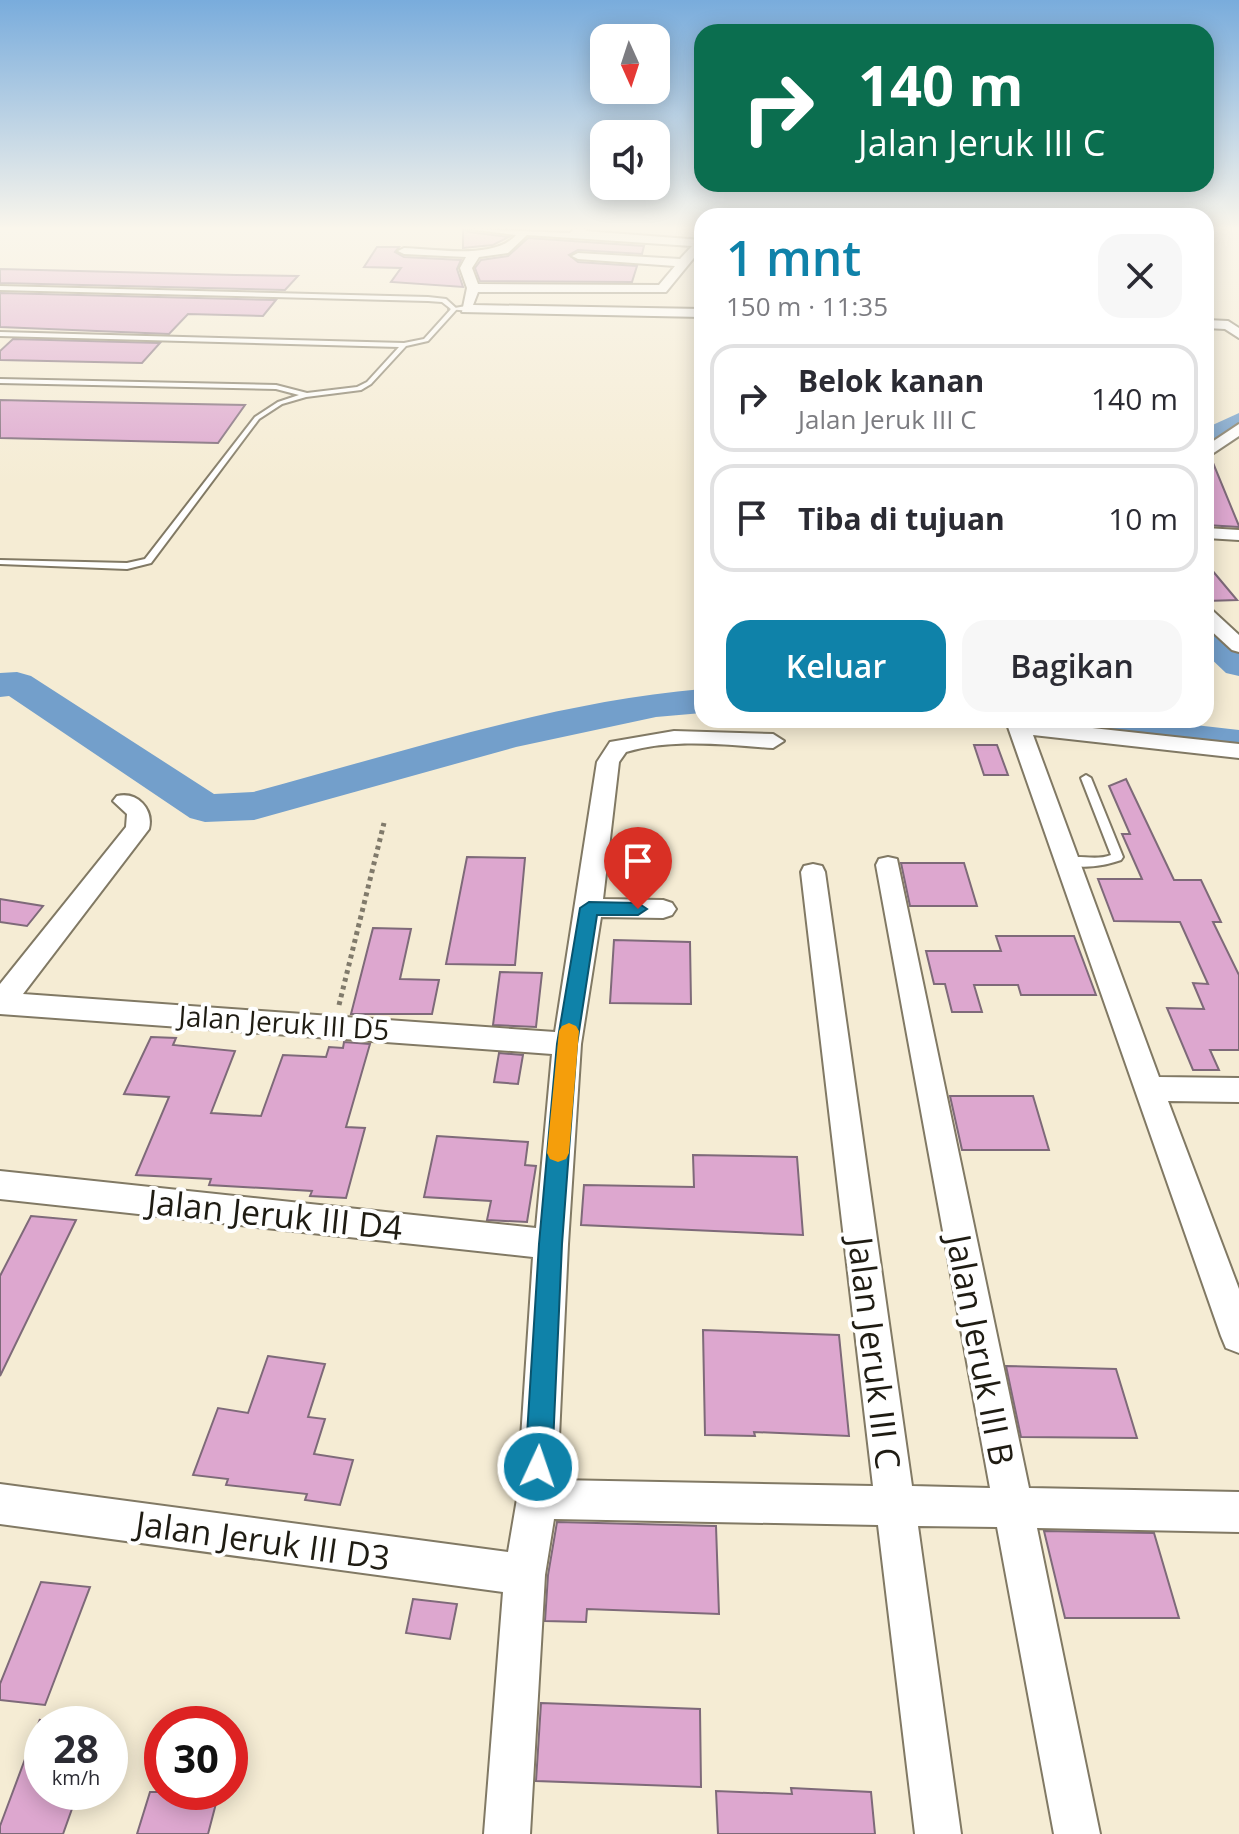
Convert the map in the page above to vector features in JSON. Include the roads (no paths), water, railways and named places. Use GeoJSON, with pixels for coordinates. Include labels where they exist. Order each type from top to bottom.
{"type":"FeatureCollection","features":[{"type":"Feature","properties":{"kind":"street"},"geometry":{"type":"LineString","coordinates":[[1214,324],[1232,327],[1239,334]]}},
{"type":"Feature","properties":{"kind":"street"},"geometry":{"type":"LineString","coordinates":[[1214,447],[1239,429]]}},
{"type":"Feature","properties":{"kind":"street"},"geometry":{"type":"LineString","coordinates":[[1214,533],[1239,535]]}},
{"type":"Feature","properties":{"kind":"street"},"geometry":{"type":"LineString","coordinates":[[1214,623],[1239,646]]}},
{"type":"Feature","properties":{"kind":"street"},"geometry":{"type":"LineString","coordinates":[[1019,728],[1239,1336]]}},
{"type":"Feature","properties":{"kind":"street"},"geometry":{"type":"LineString","coordinates":[[1028,728],[1239,751]]}},
{"type":"Feature","properties":{"kind":"street"},"geometry":{"type":"LineString","coordinates":[[507,1834],[525,1575],[537,1499],[551,1244],[567,1044],[608,762],[614,750],[624,745],[656,741],[773,741]]}},
{"type":"Feature","properties":{"kind":"street"},"geometry":{"type":"LineString","coordinates":[[0,1003],[137,829],[141,819],[139,811],[125,801]]}},
{"type":"Feature","properties":{"kind":"street","name":"Jalan Jeruk III B"},"geometry":{"type":"LineString","coordinates":[[888,865],[1077,1834]]}},
{"type":"Feature","properties":{"kind":"street","name":"Jalan Jeruk III C"},"geometry":{"type":"LineString","coordinates":[[813,872],[938,1834]]}},
{"type":"Feature","properties":{"kind":"street"},"geometry":{"type":"LineString","coordinates":[[589,908],[663,909]]}},
{"type":"Feature","properties":{"kind":"street","name":"Jalan Jeruk III D5"},"geometry":{"type":"LineString","coordinates":[[0,1003],[567,1044]]}},
{"type":"Feature","properties":{"kind":"street"},"geometry":{"type":"LineString","coordinates":[[1150,1089],[1239,1090]]}},
{"type":"Feature","properties":{"kind":"street","name":"Jalan Jeruk III D4"},"geometry":{"type":"LineString","coordinates":[[0,1185],[551,1244]]}},
{"type":"Feature","properties":{"kind":"street"},"geometry":{"type":"LineString","coordinates":[[537,1499],[1239,1512]]}},
{"type":"Feature","properties":{"kind":"street","name":"Jalan Jeruk III D3"},"geometry":{"type":"LineString","coordinates":[[0,1504],[525,1575]]}},
{"type":"Feature","properties":{"kind":"lane"},"geometry":{"type":"LineString","coordinates":[[0,334],[404,345],[426,340],[454,315]]}},
{"type":"Feature","properties":{"kind":"lane"},"geometry":{"type":"LineString","coordinates":[[0,562],[127,566],[148,561],[257,418],[280,403],[305,395],[359,389],[369,383],[404,345]]}},
{"type":"Feature","properties":{"kind":"lane"},"geometry":{"type":"LineString","coordinates":[[0,381],[245,385],[276,387],[305,395]]}},
{"type":"Feature","properties":{"kind":"lane"},"geometry":{"type":"LineString","coordinates":[[1065,861],[1102,863],[1117,857],[1086,778]]}},
{"type":"Feature","properties":{"kind":"waterway"},"geometry":{"type":"LineString","coordinates":[[1214,435],[1239,421]]}},
{"type":"Feature","properties":{"kind":"waterway"},"geometry":{"type":"LineString","coordinates":[[1214,642],[1239,665]]}},
{"type":"Feature","properties":{"kind":"waterway"},"geometry":{"type":"LineString","coordinates":[[0,685],[17,684],[205,808],[254,806],[509,736],[656,705],[694,702]]}},
{"type":"Feature","properties":{"kind":"waterway"},"geometry":{"type":"LineString","coordinates":[[1114,728],[1239,742]]}}]}
